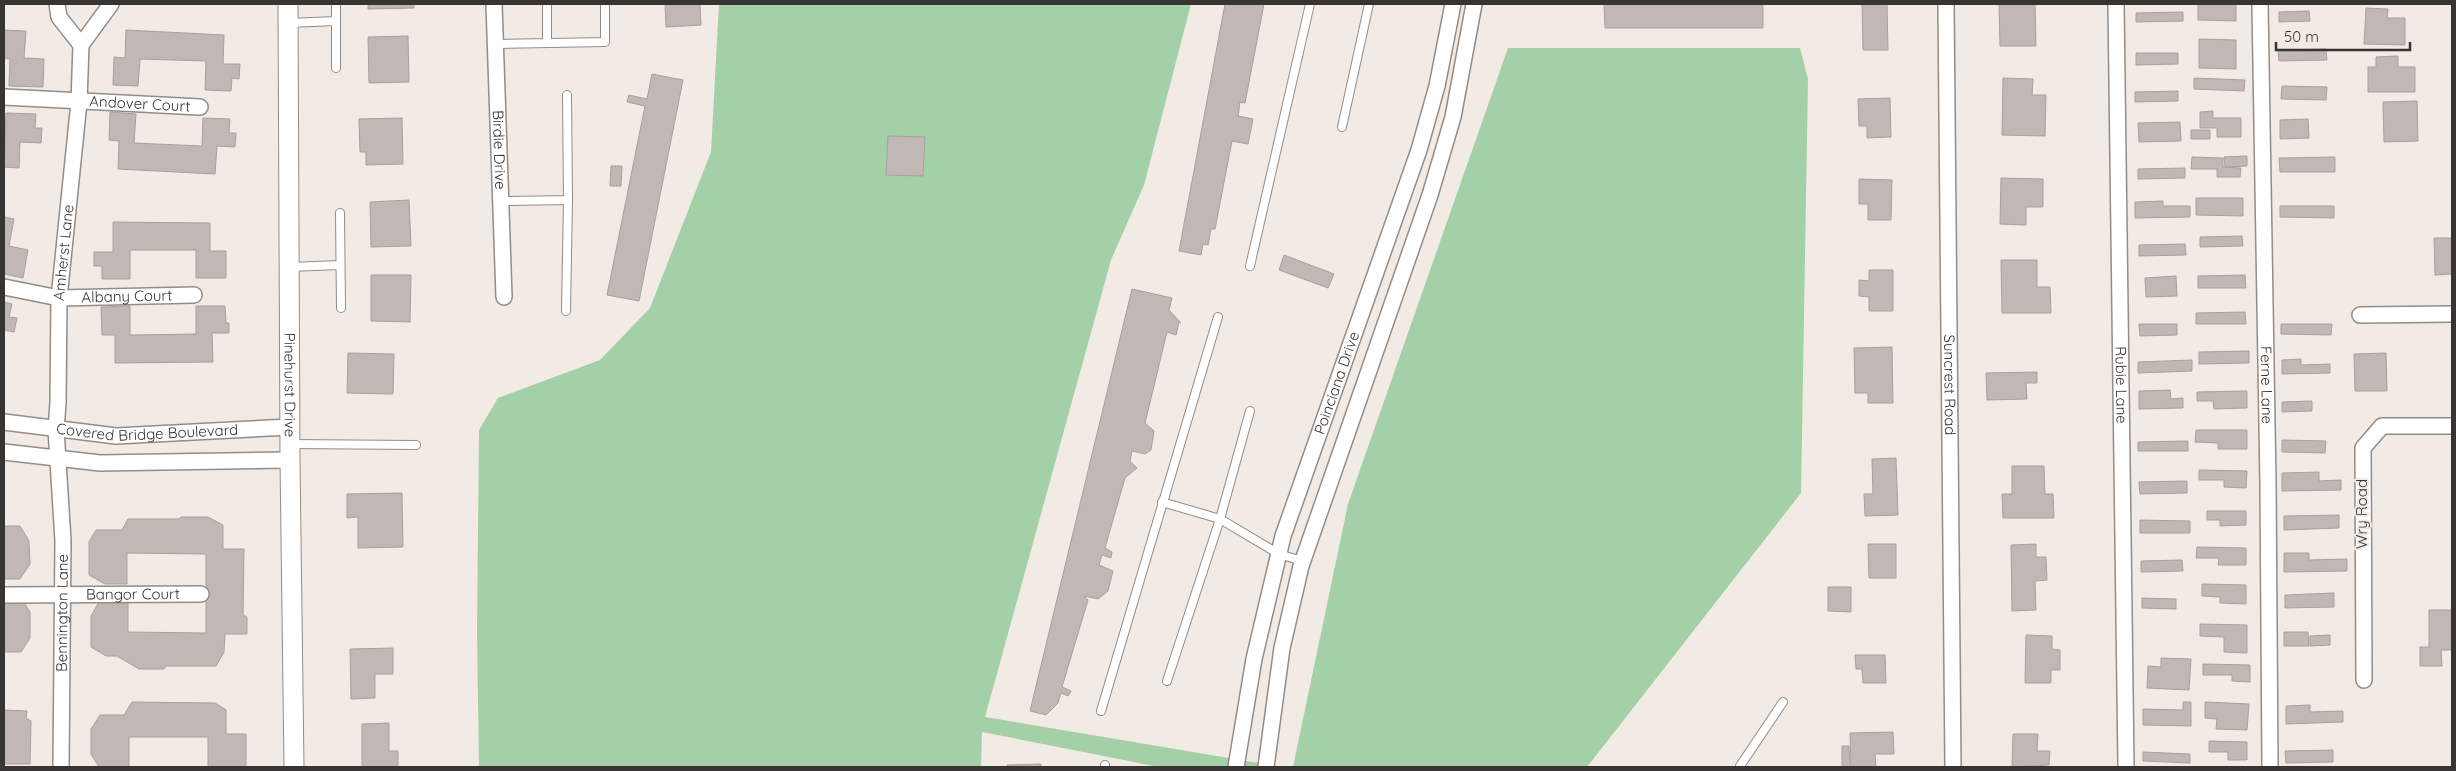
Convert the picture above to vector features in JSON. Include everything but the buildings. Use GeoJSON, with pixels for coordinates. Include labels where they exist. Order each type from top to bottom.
{"type":"FeatureCollection","features":[{"type":"Feature","properties":{"kind":"street"},"geometry":{"type":"LineString","coordinates":[[57,4],[59,17],[81,45],[111,4]]}},
{"type":"Feature","properties":{"kind":"street","name":"Pinehurst Drive"},"geometry":{"type":"LineString","coordinates":[[288,4],[294,767]]}},
{"type":"Feature","properties":{"kind":"street","name":"Birdie Drive"},"geometry":{"type":"LineString","coordinates":[[494,4],[504,297]]}},
{"type":"Feature","properties":{"kind":"street","name":"Poinciana Drive"},"geometry":{"type":"LineString","coordinates":[[1236,767],[1254,659],[1282,536],[1419,150],[1437,86],[1453,4]]}},
{"type":"Feature","properties":{"kind":"street","name":"Poinciana Drive"},"geometry":{"type":"LineString","coordinates":[[1266,767],[1282,648],[1302,561],[1430,195],[1453,117],[1474,4]]}},
{"type":"Feature","properties":{"kind":"street","name":"Suncrest Road"},"geometry":{"type":"LineString","coordinates":[[1946,4],[1953,767]]}},
{"type":"Feature","properties":{"kind":"street","name":"Rubie Lane"},"geometry":{"type":"LineString","coordinates":[[2116,4],[2126,767]]}},
{"type":"Feature","properties":{"kind":"street","name":"Ferne Lane"},"geometry":{"type":"LineString","coordinates":[[2260,4],[2268,474],[2270,767]]}},
{"type":"Feature","properties":{"kind":"street","name":"Amherst Lane"},"geometry":{"type":"LineString","coordinates":[[59,460],[56,429],[60,298],[79,102],[81,45]]}},
{"type":"Feature","properties":{"kind":"street","name":"Andover Court"},"geometry":{"type":"LineString","coordinates":[[4,97],[200,107]]}},
{"type":"Feature","properties":{"kind":"street","name":"Albany Court"},"geometry":{"type":"LineString","coordinates":[[4,287],[60,298],[194,295]]}},
{"type":"Feature","properties":{"kind":"street"},"geometry":{"type":"LineString","coordinates":[[2360,315],[2452,314]]}},
{"type":"Feature","properties":{"kind":"street","name":"Covered Bridge Boulevard"},"geometry":{"type":"LineString","coordinates":[[4,422],[116,436],[290,444]]}},
{"type":"Feature","properties":{"kind":"street","name":"Wry Road"},"geometry":{"type":"LineString","coordinates":[[2364,680],[2363,448],[2382,426],[2452,426]]}},
{"type":"Feature","properties":{"kind":"street","name":"Covered Bridge Boulevard"},"geometry":{"type":"LineString","coordinates":[[4,452],[100,464],[290,444]]}},
{"type":"Feature","properties":{"kind":"street","name":"Bennington Lane"},"geometry":{"type":"LineString","coordinates":[[59,460],[64,596],[61,767]]}},
{"type":"Feature","properties":{"kind":"street","name":"Bangor Court"},"geometry":{"type":"LineString","coordinates":[[4,595],[201,594]]}},
{"type":"Feature","properties":{"kind":"lane"},"geometry":{"type":"LineString","coordinates":[[336,4],[336,68]]}},
{"type":"Feature","properties":{"kind":"lane"},"geometry":{"type":"LineString","coordinates":[[547,4],[547,44]]}},
{"type":"Feature","properties":{"kind":"lane"},"geometry":{"type":"LineString","coordinates":[[495,44],[605,42],[605,4]]}},
{"type":"Feature","properties":{"kind":"lane"},"geometry":{"type":"LineString","coordinates":[[1250,266],[1310,4]]}},
{"type":"Feature","properties":{"kind":"lane"},"geometry":{"type":"LineString","coordinates":[[1342,127],[1369,4]]}},
{"type":"Feature","properties":{"kind":"lane"},"geometry":{"type":"LineString","coordinates":[[288,23],[336,21]]}},
{"type":"Feature","properties":{"kind":"lane"},"geometry":{"type":"LineString","coordinates":[[566,311],[567,95]]}},
{"type":"Feature","properties":{"kind":"lane"},"geometry":{"type":"LineString","coordinates":[[501,201],[568,200]]}},
{"type":"Feature","properties":{"kind":"lane"},"geometry":{"type":"LineString","coordinates":[[340,213],[341,308]]}},
{"type":"Feature","properties":{"kind":"lane"},"geometry":{"type":"LineString","coordinates":[[289,268],[340,265]]}},
{"type":"Feature","properties":{"kind":"lane"},"geometry":{"type":"LineString","coordinates":[[1101,711],[1218,317]]}},
{"type":"Feature","properties":{"kind":"lane"},"geometry":{"type":"LineString","coordinates":[[1167,681],[1220,519],[1250,411]]}},
{"type":"Feature","properties":{"kind":"lane"},"geometry":{"type":"LineString","coordinates":[[290,444],[416,445]]}},
{"type":"Feature","properties":{"kind":"lane"},"geometry":{"type":"LineString","coordinates":[[1162,502],[1220,519],[1278,554],[1302,561]]}},
{"type":"Feature","properties":{"kind":"lane"},"geometry":{"type":"LineString","coordinates":[[1741,767],[1783,702]]}},
{"type":"Feature","properties":{"kind":"green space"},"geometry":{"type":"Polygon","coordinates":[[[719,4],[1191,4],[1144,185],[1111,260],[985,717],[1282,767],[1159,767],[982,732],[981,767],[479,767],[477,632],[479,430],[498,398],[600,360],[650,308],[711,152],[719,4]]]}},
{"type":"Feature","properties":{"kind":"green space"},"geometry":{"type":"Polygon","coordinates":[[[1508,48],[1800,48],[1808,79],[1801,493],[1587,767],[1293,767],[1348,504],[1508,48]]]}}]}
